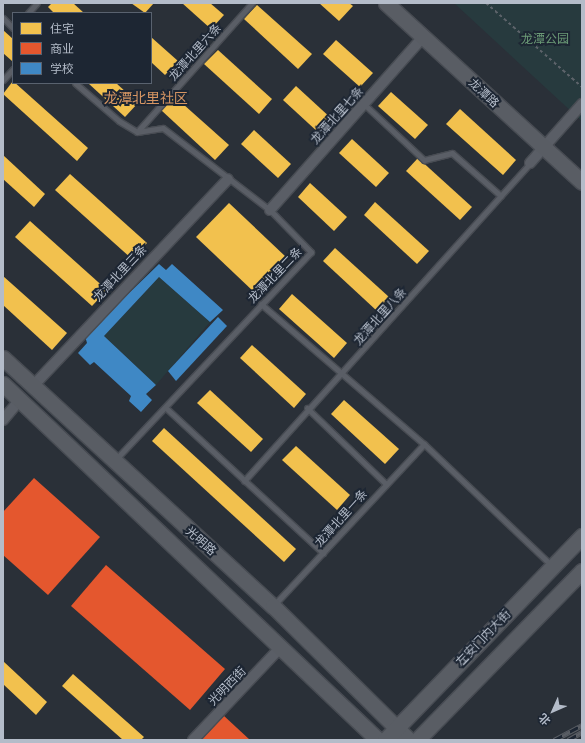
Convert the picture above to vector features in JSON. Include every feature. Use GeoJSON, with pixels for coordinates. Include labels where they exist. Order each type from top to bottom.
{"type":"FeatureCollection","features":[{"type":"Feature","properties":{"kind":"main road","name":"龙潭路"},"geometry":{"type":"LineString","coordinates":[[386,3],[582,182]]}},
{"type":"Feature","properties":{"kind":"main road","name":"光明路"},"geometry":{"type":"LineString","coordinates":[[3,358],[273,606],[397,726],[409,740]]}},
{"type":"Feature","properties":{"kind":"main road","name":"光明路"},"geometry":{"type":"LineString","coordinates":[[3,384],[280,649],[378,740]]}},
{"type":"Feature","properties":{"kind":"main road","name":"左安门内大街"},"geometry":{"type":"LineString","coordinates":[[385,740],[582,536]]}},
{"type":"Feature","properties":{"kind":"main road","name":"左安门内大街"},"geometry":{"type":"LineString","coordinates":[[417,740],[582,571]]}},
{"type":"Feature","properties":{"kind":"street","name":"龙潭北里七条"},"geometry":{"type":"LineString","coordinates":[[270,210],[424,37]]}},
{"type":"Feature","properties":{"kind":"street"},"geometry":{"type":"LineString","coordinates":[[530,163],[582,104]]}},
{"type":"Feature","properties":{"kind":"street","name":"龙潭北里三条"},"geometry":{"type":"LineString","coordinates":[[33,386],[228,179]]}},
{"type":"Feature","properties":{"kind":"street"},"geometry":{"type":"LineString","coordinates":[[3,420],[20,400]]}},
{"type":"Feature","properties":{"kind":"street","name":"光明西街"},"geometry":{"type":"LineString","coordinates":[[193,740],[280,649]]}},
{"type":"Feature","properties":{"kind":"lane"},"geometry":{"type":"LineString","coordinates":[[29,12],[37,3]]}},
{"type":"Feature","properties":{"kind":"lane","name":"龙潭北里六条"},"geometry":{"type":"LineString","coordinates":[[137,132],[252,3]]}},
{"type":"Feature","properties":{"kind":"lane"},"geometry":{"type":"LineString","coordinates":[[3,18],[12,27]]}},
{"type":"Feature","properties":{"kind":"lane"},"geometry":{"type":"LineString","coordinates":[[3,80],[12,70]]}},
{"type":"Feature","properties":{"kind":"lane"},"geometry":{"type":"LineString","coordinates":[[76,84],[119,121],[137,132]]}},
{"type":"Feature","properties":{"kind":"lane"},"geometry":{"type":"LineString","coordinates":[[364,105],[424,160],[452,153],[502,196]]}},
{"type":"Feature","properties":{"kind":"lane","name":"龙潭北里二条"},"geometry":{"type":"LineString","coordinates":[[114,461],[166,408],[261,304],[311,252],[270,210],[163,128],[137,132]]}},
{"type":"Feature","properties":{"kind":"lane","name":"龙潭北里八条"},"geometry":{"type":"LineString","coordinates":[[244,481],[307,408],[342,373],[530,163]]}},
{"type":"Feature","properties":{"kind":"lane"},"geometry":{"type":"LineString","coordinates":[[261,304],[424,444],[553,567]]}},
{"type":"Feature","properties":{"kind":"lane"},"geometry":{"type":"LineString","coordinates":[[166,408],[323,553]]}},
{"type":"Feature","properties":{"kind":"lane"},"geometry":{"type":"LineString","coordinates":[[307,408],[386,484]]}},
{"type":"Feature","properties":{"kind":"lane","name":"龙潭北里一条"},"geometry":{"type":"LineString","coordinates":[[273,606],[424,444]]}},
{"type":"Feature","properties":{"kind":"path"},"geometry":{"type":"LineString","coordinates":[[486,3],[582,87]]}},
{"type":"Feature","properties":{"kind":"green space","name":"龙潭公园"},"geometry":{"type":"Polygon","coordinates":[[[454,3],[582,3],[582,121],[573,113],[454,3]]]}},
{"type":"Feature","properties":{"kind":"green space"},"geometry":{"type":"Polygon","coordinates":[[[159,277],[210,322],[156,385],[104,336],[159,277]]]}},
{"type":"Feature","properties":{"kind":"building: 住宅"},"geometry":{"type":"Polygon","coordinates":[[[52,3],[73,3],[83,12],[53,12],[48,7],[52,3]]]}},
{"type":"Feature","properties":{"kind":"building: 住宅"},"geometry":{"type":"Polygon","coordinates":[[[131,3],[154,3],[146,12],[131,3]]]}},
{"type":"Feature","properties":{"kind":"building: 住宅"},"geometry":{"type":"Polygon","coordinates":[[[182,3],[210,3],[224,15],[211,29],[182,3]]]}},
{"type":"Feature","properties":{"kind":"building: 住宅"},"geometry":{"type":"Polygon","coordinates":[[[319,3],[349,3],[353,6],[339,21],[319,3]]]}},
{"type":"Feature","properties":{"kind":"building: 住宅"},"geometry":{"type":"Polygon","coordinates":[[[257,5],[312,54],[298,69],[244,19],[257,5]]]}},
{"type":"Feature","properties":{"kind":"building: 住宅"},"geometry":{"type":"Polygon","coordinates":[[[3,30],[12,38],[12,61],[3,53],[3,30]]]}},
{"type":"Feature","properties":{"kind":"building: 住宅"},"geometry":{"type":"Polygon","coordinates":[[[152,38],[178,61],[165,75],[152,63],[152,38]]]}},
{"type":"Feature","properties":{"kind":"building: 住宅"},"geometry":{"type":"Polygon","coordinates":[[[336,40],[373,73],[360,87],[323,54],[336,40]]]}},
{"type":"Feature","properties":{"kind":"building: 住宅"},"geometry":{"type":"Polygon","coordinates":[[[218,50],[272,99],[259,114],[204,64],[218,50]]]}},
{"type":"Feature","properties":{"kind":"building: 住宅"},"geometry":{"type":"Polygon","coordinates":[[[12,82],[12,84],[16,84],[88,148],[77,161],[3,94],[12,82]]]}},
{"type":"Feature","properties":{"kind":"building: 住宅"},"geometry":{"type":"Polygon","coordinates":[[[89,84],[117,84],[138,103],[125,117],[89,84]]]}},
{"type":"Feature","properties":{"kind":"building: 住宅"},"geometry":{"type":"Polygon","coordinates":[[[296,86],[333,120],[320,134],[283,100],[296,86]]]}},
{"type":"Feature","properties":{"kind":"building: 住宅"},"geometry":{"type":"Polygon","coordinates":[[[391,92],[428,125],[415,139],[378,106],[391,92]]]}},
{"type":"Feature","properties":{"kind":"building: 住宅"},"geometry":{"type":"Polygon","coordinates":[[[174,96],[229,145],[215,160],[161,110],[174,96]]]}},
{"type":"Feature","properties":{"kind":"building: 住宅"},"geometry":{"type":"Polygon","coordinates":[[[460,109],[516,160],[503,175],[446,124],[460,109]]]}},
{"type":"Feature","properties":{"kind":"building: 住宅"},"geometry":{"type":"Polygon","coordinates":[[[254,130],[291,164],[278,178],[241,144],[254,130]]]}},
{"type":"Feature","properties":{"kind":"building: 住宅"},"geometry":{"type":"Polygon","coordinates":[[[352,139],[389,173],[376,187],[339,153],[352,139]]]}},
{"type":"Feature","properties":{"kind":"building: 住宅"},"geometry":{"type":"Polygon","coordinates":[[[3,155],[45,194],[34,207],[3,179],[3,155]]]}},
{"type":"Feature","properties":{"kind":"building: 住宅"},"geometry":{"type":"Polygon","coordinates":[[[418,158],[472,207],[460,220],[406,171],[418,158]]]}},
{"type":"Feature","properties":{"kind":"building: 住宅"},"geometry":{"type":"Polygon","coordinates":[[[70,174],[147,243],[132,259],[55,190],[70,174]]]}},
{"type":"Feature","properties":{"kind":"building: 住宅"},"geometry":{"type":"Polygon","coordinates":[[[310,183],[347,217],[334,231],[298,197],[310,183]]]}},
{"type":"Feature","properties":{"kind":"building: 住宅"},"geometry":{"type":"Polygon","coordinates":[[[375,202],[429,251],[417,264],[364,215],[375,202]]]}},
{"type":"Feature","properties":{"kind":"building: 住宅"},"geometry":{"type":"Polygon","coordinates":[[[229,203],[286,257],[254,292],[196,237],[229,203]]]}},
{"type":"Feature","properties":{"kind":"building: 住宅"},"geometry":{"type":"Polygon","coordinates":[[[30,221],[107,290],[92,306],[15,237],[30,221]]]}},
{"type":"Feature","properties":{"kind":"building: 住宅"},"geometry":{"type":"Polygon","coordinates":[[[335,248],[389,297],[377,311],[323,261],[335,248]]]}},
{"type":"Feature","properties":{"kind":"building: 住宅"},"geometry":{"type":"Polygon","coordinates":[[[3,276],[67,333],[52,350],[3,305],[3,276]]]}},
{"type":"Feature","properties":{"kind":"building: 住宅"},"geometry":{"type":"Polygon","coordinates":[[[292,294],[347,343],[334,358],[279,309],[292,294]]]}},
{"type":"Feature","properties":{"kind":"building: 住宅"},"geometry":{"type":"Polygon","coordinates":[[[252,345],[306,394],[294,408],[240,358],[252,345]]]}},
{"type":"Feature","properties":{"kind":"building: 住宅"},"geometry":{"type":"Polygon","coordinates":[[[210,390],[263,439],[251,452],[197,403],[210,390]]]}},
{"type":"Feature","properties":{"kind":"building: 住宅"},"geometry":{"type":"Polygon","coordinates":[[[344,400],[399,449],[385,464],[331,414],[344,400]]]}},
{"type":"Feature","properties":{"kind":"building: 住宅"},"geometry":{"type":"Polygon","coordinates":[[[164,428],[296,549],[284,562],[152,441],[164,428]]]}},
{"type":"Feature","properties":{"kind":"building: 住宅"},"geometry":{"type":"Polygon","coordinates":[[[296,446],[350,495],[337,510],[282,460],[296,446]]]}},
{"type":"Feature","properties":{"kind":"building: 住宅"},"geometry":{"type":"Polygon","coordinates":[[[3,661],[47,702],[36,715],[3,684],[3,661]]]}},
{"type":"Feature","properties":{"kind":"building: 住宅"},"geometry":{"type":"Polygon","coordinates":[[[73,674],[144,737],[141,740],[123,740],[62,686],[73,674]]]}},
{"type":"Feature","properties":{"kind":"building: 商业"},"geometry":{"type":"Polygon","coordinates":[[[34,478],[100,537],[48,595],[3,555],[3,512],[34,478]]]}},
{"type":"Feature","properties":{"kind":"building: 商业"},"geometry":{"type":"Polygon","coordinates":[[[106,565],[225,669],[190,710],[71,606],[106,565]]]}},
{"type":"Feature","properties":{"kind":"building: 商业"},"geometry":{"type":"Polygon","coordinates":[[[223,715],[250,740],[201,740],[223,715]]]}},
{"type":"Feature","properties":{"kind":"building: 学校"},"geometry":{"type":"Polygon","coordinates":[[[159,264],[166,270],[172,264],[223,310],[210,322],[159,277],[104,336],[156,385],[146,394],[152,400],[141,412],[129,401],[131,396],[94,362],[90,365],[78,353],[87,343],[85,336],[159,264]]]}},
{"type":"Feature","properties":{"kind":"building: 学校"},"geometry":{"type":"Polygon","coordinates":[[[218,317],[227,326],[176,381],[168,371],[218,317]]]}},
{"type":"Feature","properties":{"kind":"railway"},"geometry":{"type":"LineString","coordinates":[[554,740],[582,725]]}},
{"type":"Feature","properties":{"kind":"railway"},"geometry":{"type":"LineString","coordinates":[[568,740],[582,732]]}},
{"type":"Feature","properties":{"kind":"district","name":"龙潭北里社区"},"geometry":{"type":"Point","coordinates":[146,98]}}]}
